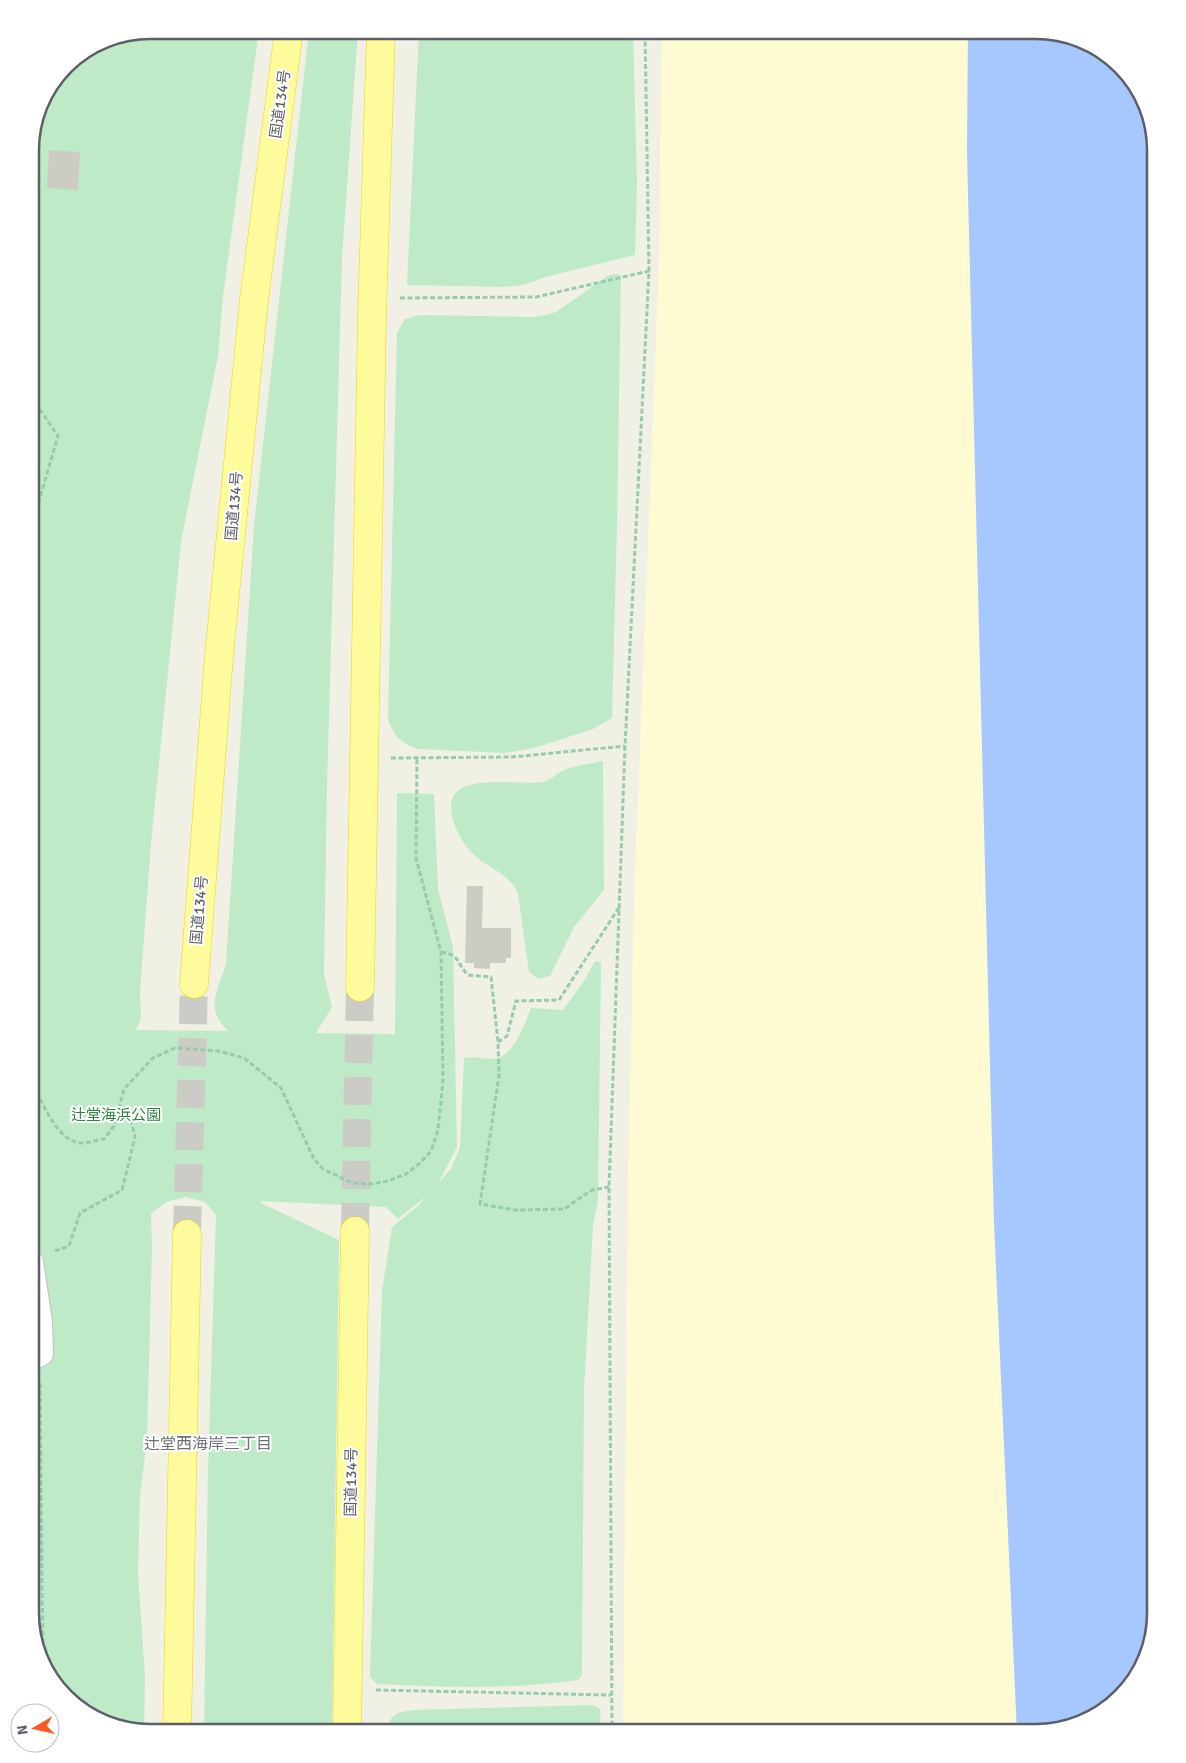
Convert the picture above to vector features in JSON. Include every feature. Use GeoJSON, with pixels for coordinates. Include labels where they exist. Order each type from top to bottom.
{"type":"FeatureCollection","features":[{"type":"Feature","properties":{"kind":"highway","name":"国道134号"},"geometry":{"type":"LineString","coordinates":[[194,984],[220,656],[252,320],[288,39]]}},
{"type":"Feature","properties":{"kind":"highway"},"geometry":{"type":"LineString","coordinates":[[360,987],[371,325],[380,39]]}},
{"type":"Feature","properties":{"kind":"highway","name":"国道134号"},"geometry":{"type":"LineString","coordinates":[[347,1724],[355,1230]]}},
{"type":"Feature","properties":{"kind":"highway"},"geometry":{"type":"LineString","coordinates":[[177,1724],[187,1234]]}},
{"type":"Feature","properties":{"kind":"path"},"geometry":{"type":"LineString","coordinates":[[612,1724],[609,1187],[626,746],[649,271],[645,39]]}},
{"type":"Feature","properties":{"kind":"path"},"geometry":{"type":"LineString","coordinates":[[397,298],[536,297],[649,271]]}},
{"type":"Feature","properties":{"kind":"path"},"geometry":{"type":"LineString","coordinates":[[39,408],[58,436],[39,501]]}},
{"type":"Feature","properties":{"kind":"path"},"geometry":{"type":"LineString","coordinates":[[386,758],[512,757],[626,746]]}},
{"type":"Feature","properties":{"kind":"path"},"geometry":{"type":"LineString","coordinates":[[39,1096],[56,1127],[67,1138],[78,1143],[104,1139],[114,1126],[124,1089],[153,1058],[174,1048],[218,1051],[244,1058],[281,1088],[314,1159],[323,1170],[352,1183],[371,1184],[388,1181],[406,1174],[419,1164],[431,1151],[438,1130],[443,1081],[441,952],[416,858],[417,758]]}},
{"type":"Feature","properties":{"kind":"path"},"geometry":{"type":"LineString","coordinates":[[498,1042],[507,1036],[516,1001],[558,1000],[620,905]]}},
{"type":"Feature","properties":{"kind":"path"},"geometry":{"type":"LineString","coordinates":[[441,952],[452,954],[460,962],[468,975],[491,977],[498,1042],[499,1075],[480,1204],[515,1210],[564,1209],[592,1190],[609,1187]]}},
{"type":"Feature","properties":{"kind":"path"},"geometry":{"type":"LineString","coordinates":[[54,1252],[70,1246],[80,1213],[122,1190],[135,1137],[131,1120],[120,1104]]}},
{"type":"Feature","properties":{"kind":"path"},"geometry":{"type":"LineString","coordinates":[[39,1468],[43,1640]]}},
{"type":"Feature","properties":{"kind":"path"},"geometry":{"type":"LineString","coordinates":[[368,1690],[611,1696]]}},
{"type":"Feature","properties":{"kind":"green space","name":"辻堂海浜公園"},"geometry":{"type":"Polygon","coordinates":[[[142,39],[258,39],[223,296],[218,356],[181,542],[151,844],[140,992],[141,1018],[135,1029],[228,1031],[216,1015],[215,999],[226,964],[254,526],[308,39],[357,39],[342,258],[327,787],[324,974],[332,1007],[316,1033],[395,1034],[397,793],[434,794],[438,889],[453,947],[457,1147],[439,1182],[451,1169],[460,1147],[464,1058],[492,1059],[506,1053],[517,1040],[531,1008],[563,1010],[584,981],[595,961],[601,962],[598,1200],[593,1226],[584,1390],[582,1675],[578,1680],[553,1683],[452,1687],[377,1684],[370,1677],[382,1291],[392,1227],[418,1206],[425,1197],[398,1219],[386,1207],[261,1201],[261,1203],[339,1240],[332,1724],[204,1724],[208,1468],[216,1215],[205,1202],[186,1197],[166,1202],[151,1214],[152,1248],[147,1440],[140,1496],[138,1573],[145,1677],[144,1724],[107,1716],[82,1701],[62,1681],[47,1656],[40,1628],[39,142],[47,107],[57,88],[71,71],[88,57],[107,47],[142,39]]]}},
{"type":"Feature","properties":{"kind":"green space"},"geometry":{"type":"Polygon","coordinates":[[[419,39],[633,39],[637,183],[635,255],[549,276],[523,285],[502,287],[407,285],[419,39]]]}},
{"type":"Feature","properties":{"kind":"green space"},"geometry":{"type":"Polygon","coordinates":[[[618,274],[621,276],[612,718],[593,729],[534,748],[505,753],[418,749],[399,739],[388,720],[397,333],[405,319],[419,315],[532,317],[546,315],[556,312],[609,275],[618,274]]]}},
{"type":"Feature","properties":{"kind":"green space"},"geometry":{"type":"Polygon","coordinates":[[[603,761],[604,890],[574,927],[550,976],[538,979],[529,972],[518,894],[509,880],[477,857],[463,842],[457,832],[452,814],[453,796],[461,788],[473,784],[487,782],[543,782],[567,769],[603,761]]]}},
{"type":"Feature","properties":{"kind":"green space"},"geometry":{"type":"Polygon","coordinates":[[[593,1705],[600,1709],[601,1724],[389,1724],[398,1713],[414,1710],[593,1705]]]}},
{"type":"Feature","properties":{"kind":"sand"},"geometry":{"type":"Polygon","coordinates":[[[662,39],[968,39],[967,152],[994,1223],[1017,1724],[623,1724],[628,1186],[634,901],[659,262],[662,39]]]}},
{"type":"Feature","properties":{"kind":"water"},"geometry":{"type":"Polygon","coordinates":[[[968,39],[1044,39],[1072,45],[1092,54],[1115,71],[1132,94],[1139,107],[1143,121],[1147,150],[1146,1628],[1139,1656],[1115,1692],[1079,1716],[1051,1723],[1036,1724],[1017,1724],[994,1223],[967,152],[968,39]]]}},
{"type":"Feature","properties":{"kind":"building"},"geometry":{"type":"Polygon","coordinates":[[[49,150],[80,152],[78,190],[47,188],[49,150]]]}},
{"type":"Feature","properties":{"kind":"building"},"geometry":{"type":"Polygon","coordinates":[[[467,886],[483,886],[482,928],[511,928],[511,958],[506,958],[506,963],[490,963],[490,969],[474,968],[474,963],[465,963],[467,886]]]}},
{"type":"Feature","properties":{"kind":"tunnel"},"geometry":{"type":"LineString","coordinates":[[187,1234],[194,984]]}},
{"type":"Feature","properties":{"kind":"tunnel"},"geometry":{"type":"LineString","coordinates":[[355,1231],[360,987]]}},
{"type":"Feature","properties":{"kind":"district","name":"辻堂西海岸三丁目"},"geometry":{"type":"Point","coordinates":[208,1444]}}]}
